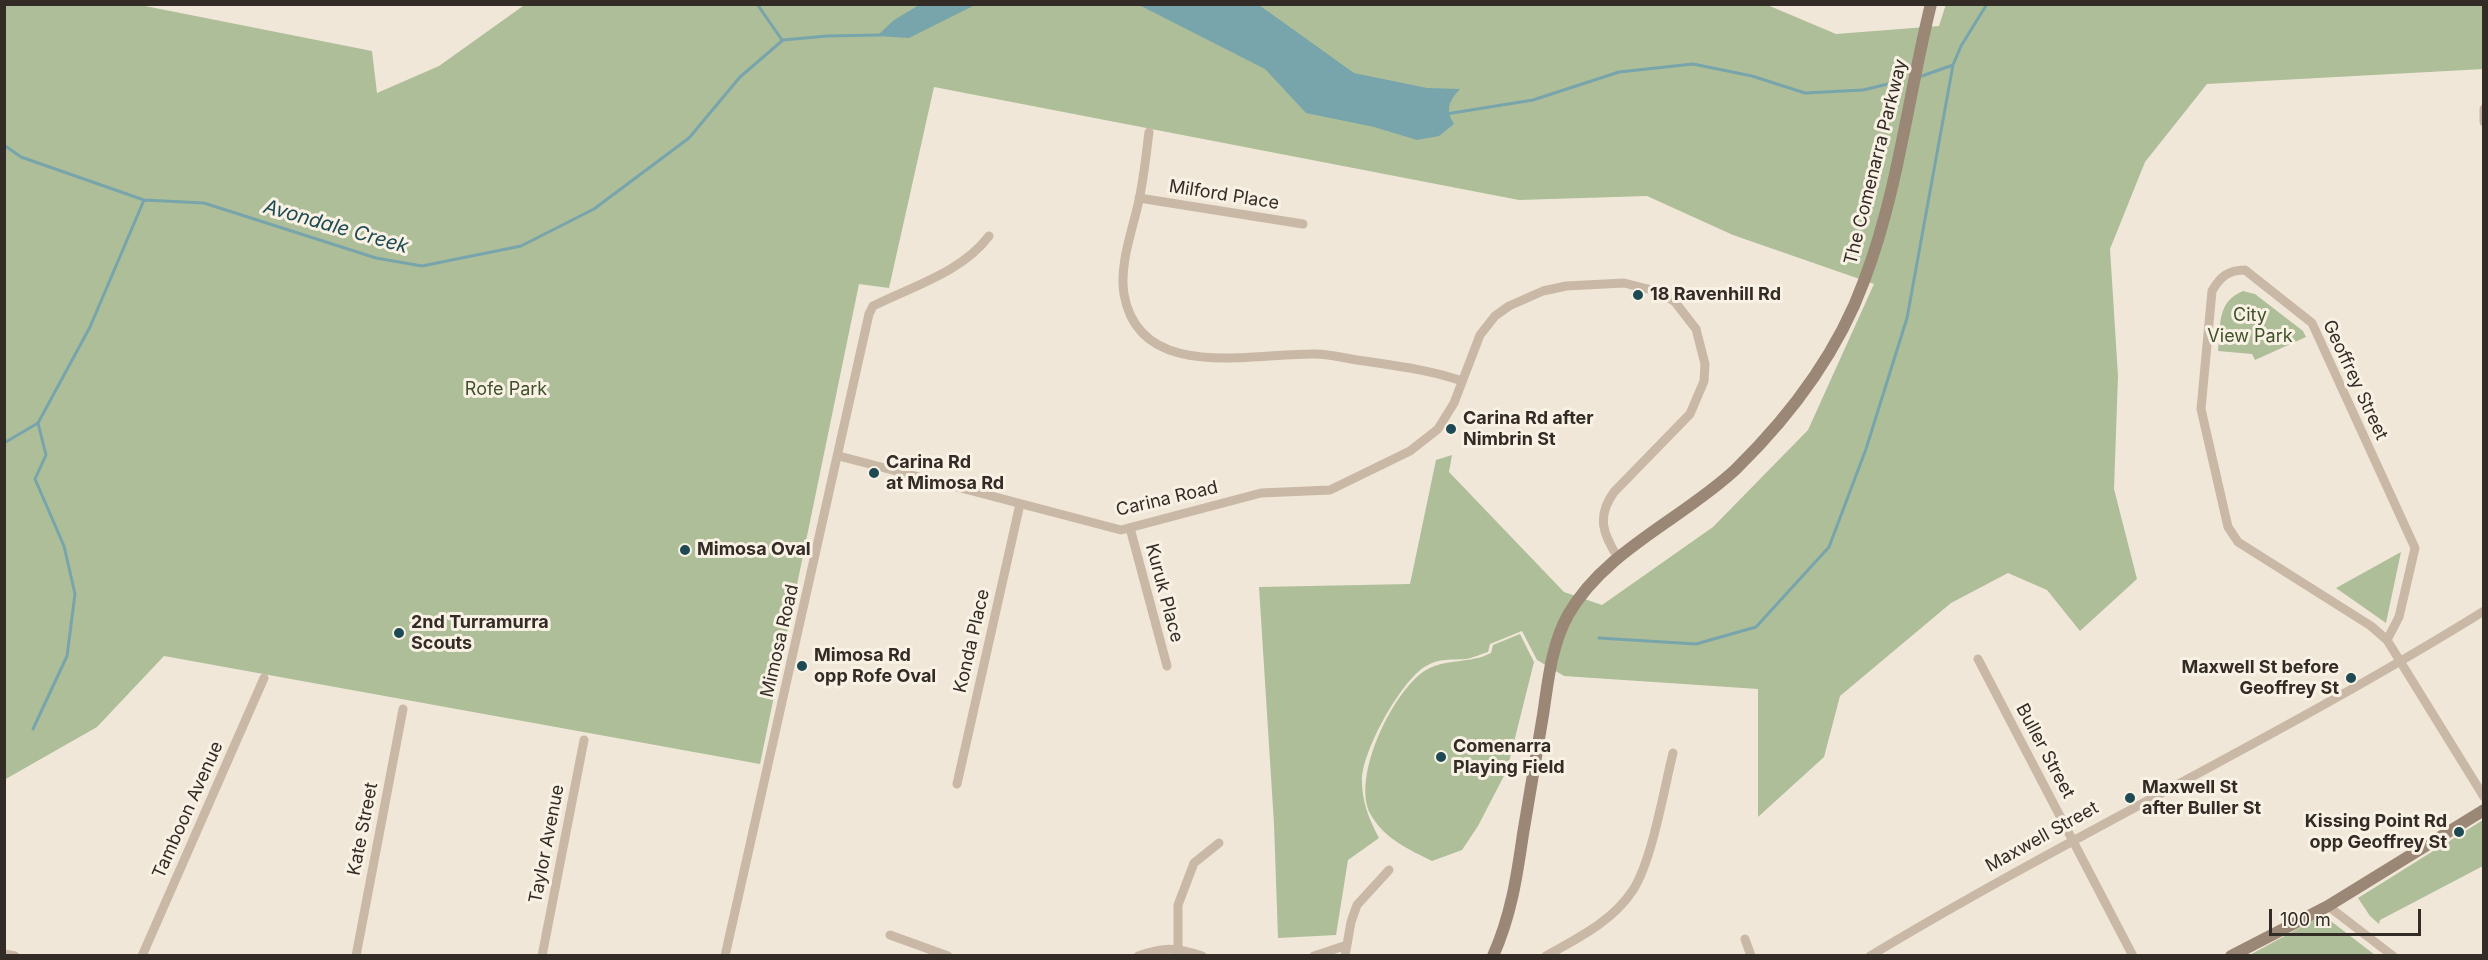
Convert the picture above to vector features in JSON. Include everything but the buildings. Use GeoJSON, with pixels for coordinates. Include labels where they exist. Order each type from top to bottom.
{"type":"FeatureCollection","features":[{"type":"Feature","properties":{"kind":"main road","name":"The Comenarra Parkway"},"geometry":{"type":"LineString","coordinates":[[1493,956],[1514,894],[1555,647],[1577,601],[1595,579],[1712,490],[1736,468],[1778,423],[1836,341],[1862,288],[1875,246],[1898,162],[1931,4]]}},
{"type":"Feature","properties":{"kind":"main road"},"geometry":{"type":"LineString","coordinates":[[2231,956],[2328,906],[2484,810]]}},
{"type":"Feature","properties":{"kind":"street"},"geometry":{"type":"LineString","coordinates":[[2484,109],[2484,122]]}},
{"type":"Feature","properties":{"kind":"street"},"geometry":{"type":"LineString","coordinates":[[1149,132],[1140,198],[1124,271],[1124,293],[1130,313],[1153,344],[1170,350],[1238,360],[1316,354],[1439,373],[1462,381]]}},
{"type":"Feature","properties":{"kind":"street","name":"Milford Place"},"geometry":{"type":"LineString","coordinates":[[1140,198],[1303,224]]}},
{"type":"Feature","properties":{"kind":"street","name":"Mimosa Road"},"geometry":{"type":"LineString","coordinates":[[725,956],[839,456],[869,314],[873,306],[964,262],[978,251],[989,236]]}},
{"type":"Feature","properties":{"kind":"street","name":"Geoffrey Street"},"geometry":{"type":"LineString","coordinates":[[2387,640],[2399,617],[2415,548],[2312,323],[2245,270],[2227,273],[2218,280],[2212,291],[2200,399],[2228,527],[2238,542],[2371,626],[2387,640],[2484,797]]}},
{"type":"Feature","properties":{"kind":"street","name":"Carina Road"},"geometry":{"type":"LineString","coordinates":[[839,456],[1109,528],[1130,528],[1261,493],[1330,490],[1367,474],[1426,440],[1448,416],[1486,326],[1509,306],[1543,291],[1598,282],[1642,285],[1660,292],[1687,315],[1702,345],[1704,381],[1690,414],[1614,492],[1608,501],[1602,520],[1603,530],[1619,559]]}},
{"type":"Feature","properties":{"kind":"street","name":"Konda Place"},"geometry":{"type":"LineString","coordinates":[[957,784],[1020,504]]}},
{"type":"Feature","properties":{"kind":"street","name":"Kuruk Place"},"geometry":{"type":"LineString","coordinates":[[1130,528],[1167,666]]}},
{"type":"Feature","properties":{"kind":"street","name":"Maxwell Street"},"geometry":{"type":"LineString","coordinates":[[1870,956],[1968,897],[2401,662],[2484,611]]}},
{"type":"Feature","properties":{"kind":"street","name":"Buller Street"},"geometry":{"type":"LineString","coordinates":[[1978,659],[2133,956]]}},
{"type":"Feature","properties":{"kind":"street","name":"Tamboon Avenue"},"geometry":{"type":"LineString","coordinates":[[142,956],[264,678]]}},
{"type":"Feature","properties":{"kind":"street","name":"Kate Street"},"geometry":{"type":"LineString","coordinates":[[356,956],[403,710]]}},
{"type":"Feature","properties":{"kind":"street","name":"Taylor Avenue"},"geometry":{"type":"LineString","coordinates":[[542,956],[584,740]]}},
{"type":"Feature","properties":{"kind":"street"},"geometry":{"type":"LineString","coordinates":[[1546,956],[1602,922],[1633,890],[1644,869],[1673,753]]}},
{"type":"Feature","properties":{"kind":"street"},"geometry":{"type":"LineString","coordinates":[[1178,948],[1178,905],[1194,863],[1219,843]]}},
{"type":"Feature","properties":{"kind":"street"},"geometry":{"type":"LineString","coordinates":[[1314,956],[1346,950],[1357,905],[1389,870]]}},
{"type":"Feature","properties":{"kind":"street"},"geometry":{"type":"LineString","coordinates":[[2328,906],[2393,956]]}},
{"type":"Feature","properties":{"kind":"street"},"geometry":{"type":"LineString","coordinates":[[890,935],[948,956]]}},
{"type":"Feature","properties":{"kind":"street"},"geometry":{"type":"LineString","coordinates":[[1745,939],[1751,956]]}},
{"type":"Feature","properties":{"kind":"street"},"geometry":{"type":"LineString","coordinates":[[1138,956],[1161,948],[1178,948],[1202,956]]}},
{"type":"Feature","properties":{"kind":"street"},"geometry":{"type":"LineString","coordinates":[[4,954],[15,956]]}},
{"type":"Feature","properties":{"kind":"green space","name":"Rofe Park"},"geometry":{"type":"Polygon","coordinates":[[[520,4],[1765,4],[1836,34],[1939,26],[1946,4],[2483,4],[2484,69],[2207,84],[2145,162],[2110,249],[2118,376],[2114,489],[2137,579],[2080,631],[2047,590],[2008,573],[1951,603],[1840,696],[1824,757],[1758,817],[1758,689],[1564,676],[1537,660],[1522,631],[1490,644],[1488,652],[1469,658],[1431,663],[1405,686],[1384,718],[1363,769],[1362,789],[1365,803],[1379,838],[1348,860],[1336,935],[1278,938],[1274,824],[1259,587],[1410,584],[1436,460],[1452,455],[1449,472],[1564,592],[1602,605],[1713,527],[1808,430],[1874,284],[1733,235],[1647,196],[1519,200],[934,87],[889,288],[859,284],[760,764],[164,656],[97,727],[4,780],[4,5],[140,5],[372,51],[377,93],[439,66],[523,6],[520,4]]]}},
{"type":"Feature","properties":{"kind":"green space","name":"City View Park"},"geometry":{"type":"Polygon","coordinates":[[[2243,291],[2255,294],[2303,331],[2306,337],[2255,360],[2252,354],[2218,351],[2224,308],[2234,296],[2243,291]]]}},
{"type":"Feature","properties":{"kind":"green space"},"geometry":{"type":"Polygon","coordinates":[[[2401,552],[2386,623],[2336,588],[2401,552]]]}},
{"type":"Feature","properties":{"kind":"green space","name":"Comenarra Playing Field"},"geometry":{"type":"Polygon","coordinates":[[[1520,634],[1534,662],[1507,770],[1478,826],[1462,850],[1432,861],[1390,837],[1371,815],[1366,799],[1366,780],[1378,736],[1401,696],[1413,680],[1426,670],[1434,666],[1475,659],[1491,653],[1493,645],[1520,634]]]}},
{"type":"Feature","properties":{"kind":"green space"},"geometry":{"type":"Polygon","coordinates":[[[2483,820],[2483,866],[2380,920],[2379,924],[2370,916],[2358,898],[2483,820]]]}},
{"type":"Feature","properties":{"kind":"green space"},"geometry":{"type":"Polygon","coordinates":[[[2323,915],[2375,955],[2248,956],[2323,915]]]}},
{"type":"Feature","properties":{"kind":"water"},"geometry":{"type":"Polygon","coordinates":[[[919,5],[975,5],[909,38],[877,36],[894,20],[919,5]]]}},
{"type":"Feature","properties":{"kind":"water"},"geometry":{"type":"Polygon","coordinates":[[[1139,5],[1259,5],[1354,73],[1427,88],[1460,89],[1453,97],[1449,109],[1454,124],[1439,136],[1417,140],[1374,127],[1306,113],[1265,69],[1139,5]]]}},
{"type":"Feature","properties":{"kind":"waterway"},"geometry":{"type":"LineString","coordinates":[[757,4],[782,40]]}},
{"type":"Feature","properties":{"kind":"waterway","name":"Avondale Creek"},"geometry":{"type":"LineString","coordinates":[[1922,76],[1953,65],[1961,46],[1987,4]]}},
{"type":"Feature","properties":{"kind":"waterway","name":"Avondale Creek"},"geometry":{"type":"LineString","coordinates":[[4,145],[21,157],[144,200],[204,203],[376,258],[422,266],[521,246],[594,209],[689,138],[740,77],[783,40],[880,35]]}},
{"type":"Feature","properties":{"kind":"waterway","name":"Avondale Creek"},"geometry":{"type":"LineString","coordinates":[[1446,114],[1533,100],[1619,72],[1693,64],[1752,76],[1805,93],[1863,90],[1888,84]]}},
{"type":"Feature","properties":{"kind":"waterway"},"geometry":{"type":"LineString","coordinates":[[1599,638],[1696,644],[1756,627],[1829,547],[1866,449],[1907,318],[1953,65]]}},
{"type":"Feature","properties":{"kind":"waterway"},"geometry":{"type":"LineString","coordinates":[[33,729],[67,656],[75,594],[64,546],[35,479],[46,455],[38,423],[90,327],[144,200]]}},
{"type":"Feature","properties":{"kind":"waterway"},"geometry":{"type":"LineString","coordinates":[[4,443],[38,423]]}},
{"type":"Feature","properties":{"kind":"place","name":"18 Ravenhill Rd"},"geometry":{"type":"Point","coordinates":[1638,295]}},
{"type":"Feature","properties":{"kind":"place","name":"Carina Rd after Nimbrin St"},"geometry":{"type":"Point","coordinates":[1451,429]}},
{"type":"Feature","properties":{"kind":"place","name":"Carina Rd at Mimosa Rd"},"geometry":{"type":"Point","coordinates":[874,473]}},
{"type":"Feature","properties":{"kind":"place","name":"Mimosa Oval"},"geometry":{"type":"Point","coordinates":[685,550]}},
{"type":"Feature","properties":{"kind":"place","name":"2nd Turramurra Scouts"},"geometry":{"type":"Point","coordinates":[399,633]}},
{"type":"Feature","properties":{"kind":"place","name":"Mimosa Rd opp Rofe Oval"},"geometry":{"type":"Point","coordinates":[802,666]}},
{"type":"Feature","properties":{"kind":"place","name":"Maxwell St before Geoffrey St"},"geometry":{"type":"Point","coordinates":[2351,678]}},
{"type":"Feature","properties":{"kind":"place","name":"Comenarra Playing Field"},"geometry":{"type":"Point","coordinates":[1441,757]}},
{"type":"Feature","properties":{"kind":"place","name":"Maxwell St after Buller St"},"geometry":{"type":"Point","coordinates":[2130,798]}},
{"type":"Feature","properties":{"kind":"place","name":"Kissing Point Rd opp Geoffrey St"},"geometry":{"type":"Point","coordinates":[2459,832]}}]}
